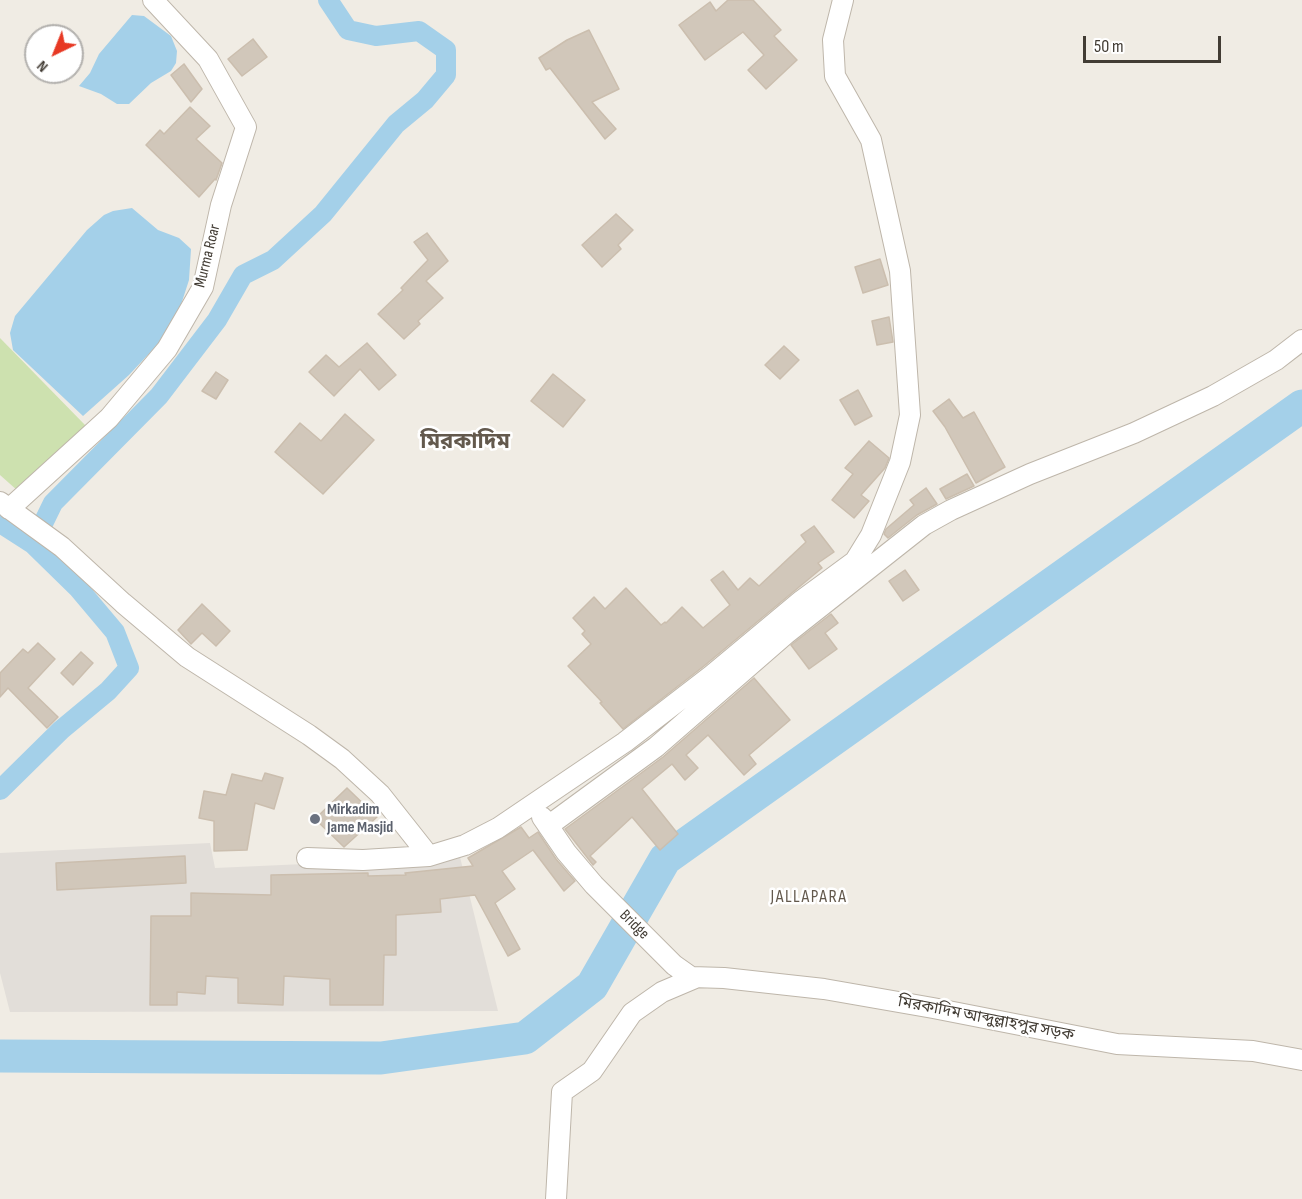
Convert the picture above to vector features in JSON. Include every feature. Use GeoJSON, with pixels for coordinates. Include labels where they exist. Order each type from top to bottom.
{"type":"FeatureCollection","features":[{"type":"Feature","properties":{"kind":"street","name":"Murma Roar"},"geometry":{"type":"LineString","coordinates":[[4,506],[109,418],[167,348],[203,287],[221,205],[246,127],[208,59],[153,0]]}},
{"type":"Feature","properties":{"kind":"street"},"geometry":{"type":"LineString","coordinates":[[307,858],[363,860],[429,856],[465,845],[498,828],[625,742],[712,675],[802,600],[855,561],[871,535],[900,462],[910,415],[900,271],[871,140],[835,76],[833,40],[843,0]]}},
{"type":"Feature","properties":{"kind":"street"},"geometry":{"type":"LineString","coordinates":[[548,826],[656,747],[786,634],[924,525],[951,510],[1030,474],[1134,433],[1213,396],[1276,360],[1302,340]]}},
{"type":"Feature","properties":{"kind":"street"},"geometry":{"type":"LineString","coordinates":[[4,506],[62,547],[187,657],[309,735],[342,759],[380,794],[429,856]]}},
{"type":"Feature","properties":{"kind":"street","name":"Bridge"},"geometry":{"type":"LineString","coordinates":[[534,803],[548,826],[594,885],[674,965],[683,973],[695,978]]}},
{"type":"Feature","properties":{"kind":"street"},"geometry":{"type":"LineString","coordinates":[[556,1199],[562,1092],[592,1071],[632,1013],[662,992],[695,978]]}},
{"type":"Feature","properties":{"kind":"street","name":"মিরকাদিম আব্দুল্লাহপুর সড়ক"},"geometry":{"type":"LineString","coordinates":[[695,978],[724,978],[824,989],[1117,1044],[1253,1052],[1302,1060]]}},
{"type":"Feature","properties":{"kind":"shaded area"},"geometry":{"type":"Polygon","coordinates":[[[210,843],[215,868],[460,857],[498,1011],[10,1012],[0,973],[0,853],[210,843]]]}},
{"type":"Feature","properties":{"kind":"green space"},"geometry":{"type":"Polygon","coordinates":[[[0,338],[86,426],[18,491],[0,475],[0,338]]]}},
{"type":"Feature","properties":{"kind":"water"},"geometry":{"type":"Polygon","coordinates":[[[132,15],[144,16],[171,36],[177,51],[176,63],[171,71],[151,83],[129,104],[117,104],[101,94],[79,86],[84,84],[99,54],[132,15]]]}},
{"type":"Feature","properties":{"kind":"water"},"geometry":{"type":"Polygon","coordinates":[[[132,208],[158,230],[179,238],[191,249],[189,280],[178,314],[159,343],[129,375],[83,416],[13,350],[10,333],[15,316],[87,230],[104,215],[132,208]]]}},
{"type":"Feature","properties":{"kind":"building"},"geometry":{"type":"Polygon","coordinates":[[[728,0],[753,0],[781,30],[774,36],[797,60],[766,89],[748,70],[764,55],[743,32],[705,60],[679,25],[710,2],[716,11],[728,0]]]}},
{"type":"Feature","properties":{"kind":"building"},"geometry":{"type":"Polygon","coordinates":[[[589,30],[619,89],[592,102],[616,129],[605,139],[550,68],[546,70],[539,58],[567,40],[589,30]]]}},
{"type":"Feature","properties":{"kind":"building"},"geometry":{"type":"Polygon","coordinates":[[[253,39],[267,57],[242,76],[228,59],[253,39]]]}},
{"type":"Feature","properties":{"kind":"building"},"geometry":{"type":"Polygon","coordinates":[[[184,64],[202,89],[191,102],[171,75],[184,64]]]}},
{"type":"Feature","properties":{"kind":"building"},"geometry":{"type":"Polygon","coordinates":[[[190,107],[210,126],[196,139],[222,163],[216,180],[199,197],[146,145],[160,130],[164,134],[190,107]]]}},
{"type":"Feature","properties":{"kind":"building"},"geometry":{"type":"Polygon","coordinates":[[[616,214],[633,230],[618,245],[621,249],[602,267],[582,245],[616,214]]]}},
{"type":"Feature","properties":{"kind":"building"},"geometry":{"type":"Polygon","coordinates":[[[427,233],[448,261],[426,281],[443,298],[418,321],[420,324],[404,339],[378,314],[403,290],[401,288],[428,260],[414,242],[427,233]]]}},
{"type":"Feature","properties":{"kind":"building"},"geometry":{"type":"Polygon","coordinates":[[[880,259],[888,285],[863,293],[855,267],[880,259]]]}},
{"type":"Feature","properties":{"kind":"building"},"geometry":{"type":"Polygon","coordinates":[[[889,317],[893,342],[877,345],[872,321],[889,317]]]}},
{"type":"Feature","properties":{"kind":"building"},"geometry":{"type":"Polygon","coordinates":[[[367,343],[396,375],[379,390],[360,369],[334,396],[309,372],[326,355],[339,367],[367,343]]]}},
{"type":"Feature","properties":{"kind":"building"},"geometry":{"type":"Polygon","coordinates":[[[784,346],[799,360],[780,379],[765,365],[784,346]]]}},
{"type":"Feature","properties":{"kind":"building"},"geometry":{"type":"Polygon","coordinates":[[[216,372],[228,380],[216,399],[202,391],[216,372]]]}},
{"type":"Feature","properties":{"kind":"building"},"geometry":{"type":"Polygon","coordinates":[[[553,374],[585,400],[563,427],[531,401],[553,374]]]}},
{"type":"Feature","properties":{"kind":"building"},"geometry":{"type":"Polygon","coordinates":[[[858,390],[872,416],[855,425],[840,400],[858,390]]]}},
{"type":"Feature","properties":{"kind":"building"},"geometry":{"type":"Polygon","coordinates":[[[949,399],[963,418],[974,412],[1005,467],[976,483],[945,427],[933,411],[949,399]]]}},
{"type":"Feature","properties":{"kind":"building"},"geometry":{"type":"Polygon","coordinates":[[[345,414],[374,440],[323,494],[275,452],[300,423],[321,441],[345,414]]]}},
{"type":"Feature","properties":{"kind":"building"},"geometry":{"type":"Polygon","coordinates":[[[869,441],[889,458],[885,468],[861,495],[869,501],[854,518],[832,500],[853,474],[845,468],[869,441]]]}},
{"type":"Feature","properties":{"kind":"building"},"geometry":{"type":"Polygon","coordinates":[[[967,474],[974,486],[946,499],[940,489],[967,474]]]}},
{"type":"Feature","properties":{"kind":"building"},"geometry":{"type":"Polygon","coordinates":[[[926,488],[937,504],[917,515],[888,538],[884,534],[886,529],[914,505],[910,500],[926,488]]]}},
{"type":"Feature","properties":{"kind":"building"},"geometry":{"type":"Polygon","coordinates":[[[814,526],[834,552],[818,563],[822,568],[704,666],[623,729],[600,703],[602,702],[568,666],[591,644],[582,634],[585,631],[573,618],[594,597],[605,609],[626,588],[661,625],[682,607],[703,628],[730,605],[711,580],[723,571],[738,590],[750,578],[759,586],[806,542],[801,535],[814,526]]]}},
{"type":"Feature","properties":{"kind":"building"},"geometry":{"type":"Polygon","coordinates":[[[905,570],[919,590],[903,601],[889,581],[905,570]]]}},
{"type":"Feature","properties":{"kind":"building"},"geometry":{"type":"Polygon","coordinates":[[[202,604],[230,631],[216,646],[202,633],[191,644],[178,630],[202,604]]]}},
{"type":"Feature","properties":{"kind":"building"},"geometry":{"type":"Polygon","coordinates":[[[831,614],[838,623],[825,633],[837,649],[809,669],[791,645],[831,614]]]}},
{"type":"Feature","properties":{"kind":"building"},"geometry":{"type":"Polygon","coordinates":[[[38,643],[55,659],[28,688],[58,717],[47,728],[8,688],[0,697],[0,673],[23,649],[28,653],[38,643]]]}},
{"type":"Feature","properties":{"kind":"building"},"geometry":{"type":"Polygon","coordinates":[[[81,652],[93,663],[73,685],[61,673],[81,652]]]}},
{"type":"Feature","properties":{"kind":"building"},"geometry":{"type":"Polygon","coordinates":[[[754,678],[790,720],[749,755],[756,764],[744,775],[708,735],[686,755],[698,768],[685,780],[672,764],[642,789],[678,834],[660,850],[632,817],[590,856],[596,862],[593,865],[565,829],[663,757],[754,678]]]}},
{"type":"Feature","properties":{"kind":"building"},"geometry":{"type":"Polygon","coordinates":[[[265,773],[283,778],[274,809],[255,803],[247,850],[214,851],[214,821],[199,818],[204,791],[226,795],[232,774],[262,781],[265,773]]]}},
{"type":"Feature","properties":{"kind":"building"},"geometry":{"type":"Polygon","coordinates":[[[347,788],[377,817],[344,847],[315,819],[347,788]]]}},
{"type":"Feature","properties":{"kind":"building"},"geometry":{"type":"Polygon","coordinates":[[[521,827],[529,838],[538,832],[556,859],[575,881],[564,891],[533,850],[502,871],[515,889],[495,903],[520,949],[508,956],[475,895],[440,899],[441,912],[396,915],[396,955],[384,955],[383,1005],[330,1005],[330,979],[284,976],[283,1005],[238,1003],[238,978],[206,976],[205,994],[177,992],[177,1005],[150,1005],[151,916],[191,916],[191,893],[271,895],[271,875],[368,873],[368,876],[406,875],[405,873],[473,866],[468,858],[521,827]]]}},
{"type":"Feature","properties":{"kind":"building"},"geometry":{"type":"Polygon","coordinates":[[[185,856],[186,883],[57,890],[56,863],[185,856]]]}},
{"type":"Feature","properties":{"kind":"waterway"},"geometry":{"type":"LineString","coordinates":[[0,790],[61,730],[108,691],[129,668],[115,632],[78,588],[33,544],[53,503],[159,396],[217,320],[243,275],[273,260],[323,214],[396,124],[425,100],[446,75],[446,50],[419,31],[376,36],[348,30],[328,0]]}},
{"type":"Feature","properties":{"kind":"waterway"},"geometry":{"type":"LineString","coordinates":[[0,1056],[381,1058],[525,1038],[592,986],[665,859],[1302,406]]}},
{"type":"Feature","properties":{"kind":"waterway"},"geometry":{"type":"LineString","coordinates":[[0,523],[33,544]]}},
{"type":"Feature","properties":{"kind":"waterway"},"geometry":{"type":"LineString","coordinates":[[0,1052],[1,1056]]}},
{"type":"Feature","properties":{"kind":"place","name":"Mirkadim Jame Masjid"},"geometry":{"type":"Point","coordinates":[315,819]}},
{"type":"Feature","properties":{"kind":"district","name":"মিরকাদিম"},"geometry":{"type":"Point","coordinates":[465,442]}},
{"type":"Feature","properties":{"kind":"district","name":"JALLAPARA"},"geometry":{"type":"Point","coordinates":[809,897]}}]}
